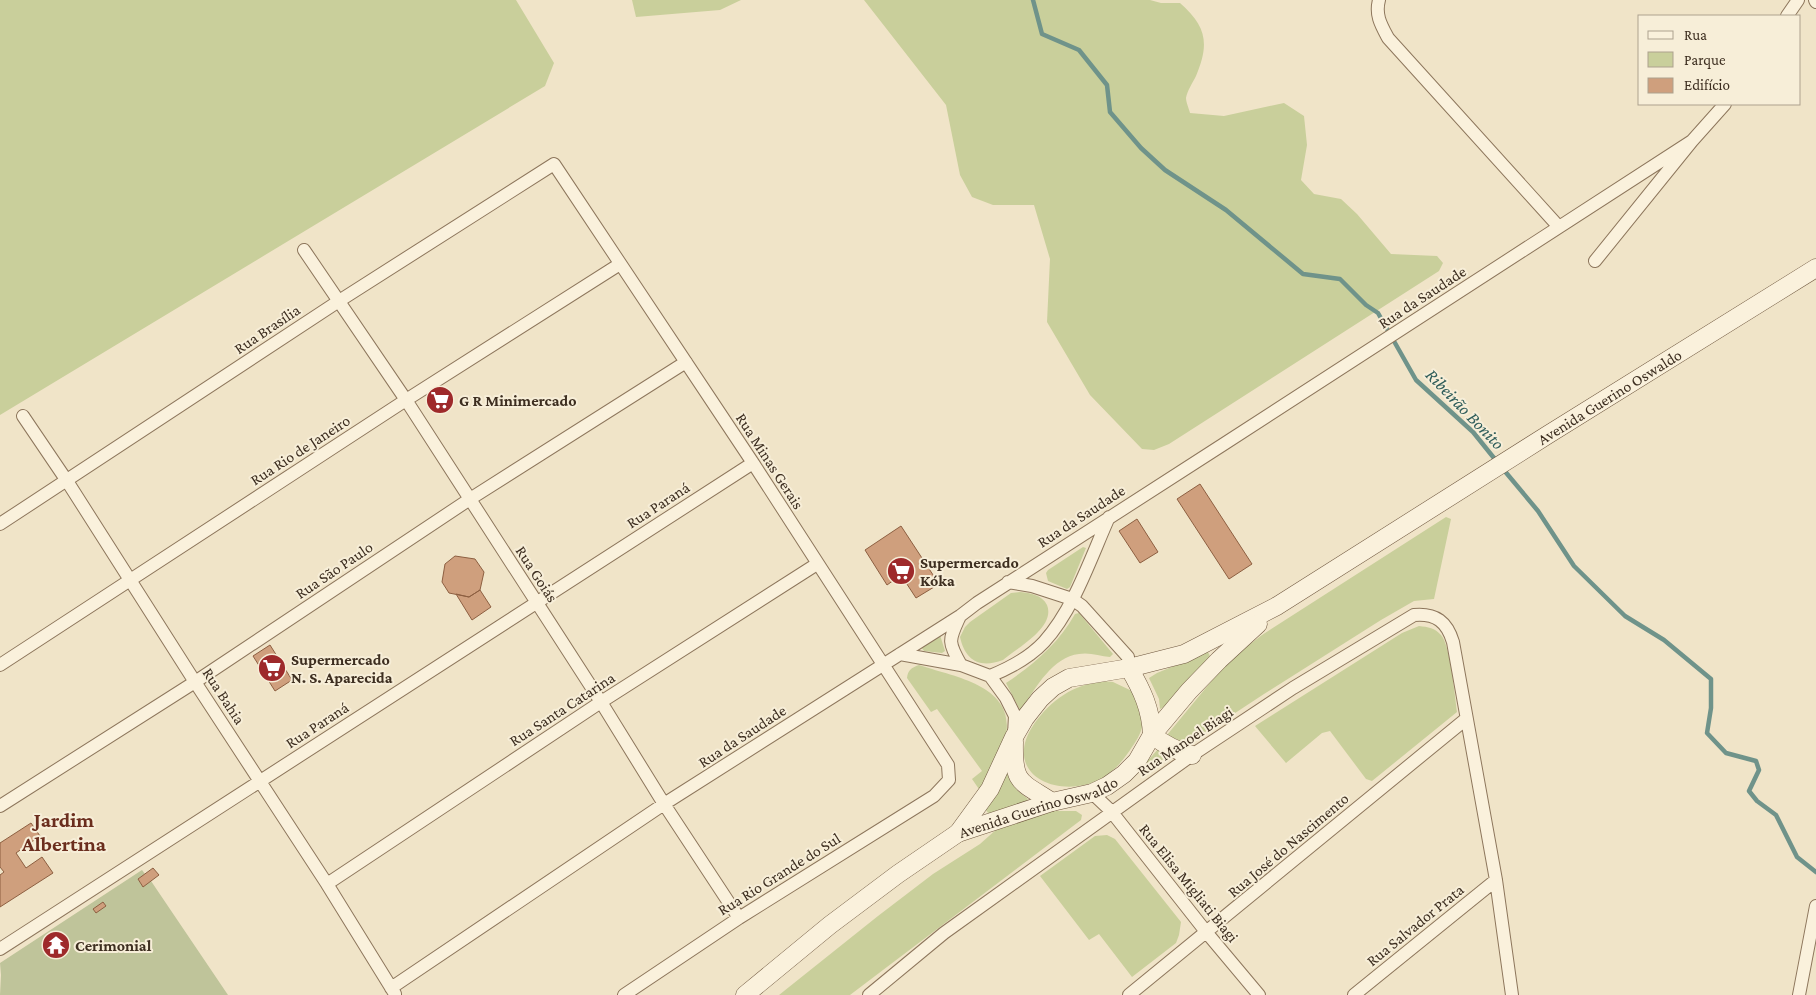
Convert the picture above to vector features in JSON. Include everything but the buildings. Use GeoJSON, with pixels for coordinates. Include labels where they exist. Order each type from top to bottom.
{"type":"FeatureCollection","features":[{"type":"Feature","properties":{"kind":"main road","name":"Avenida Guerino Oswaldo"},"geometry":{"type":"LineString","coordinates":[[958,833],[990,790],[1014,737],[1025,718],[1040,699],[1053,687],[1069,678],[1129,668],[1184,654],[1277,606],[1816,268]]}},
{"type":"Feature","properties":{"kind":"main road","name":"Avenida Guerino Oswaldo"},"geometry":{"type":"LineString","coordinates":[[958,833],[1052,802],[1092,793],[1107,786],[1124,774],[1137,761],[1152,735],[1189,691],[1277,606]]}},
{"type":"Feature","properties":{"kind":"main road"},"geometry":{"type":"LineString","coordinates":[[1129,668],[1144,695],[1152,723],[1152,735],[1167,746],[1192,755]]}},
{"type":"Feature","properties":{"kind":"main road"},"geometry":{"type":"LineString","coordinates":[[1014,737],[1014,765],[1019,777],[1026,786],[1052,802]]}},
{"type":"Feature","properties":{"kind":"main road"},"geometry":{"type":"LineString","coordinates":[[745,995],[830,925],[898,874],[958,833]]}},
{"type":"Feature","properties":{"kind":"street"},"geometry":{"type":"LineString","coordinates":[[1379,0],[1377,12],[1388,38],[1559,227]]}},
{"type":"Feature","properties":{"kind":"street"},"geometry":{"type":"LineString","coordinates":[[1787,15],[1798,0]]}},
{"type":"Feature","properties":{"kind":"street"},"geometry":{"type":"LineString","coordinates":[[1595,261],[1692,141],[1725,105]]}},
{"type":"Feature","properties":{"kind":"street","name":"Rua da Saudade"},"geometry":{"type":"LineString","coordinates":[[394,992],[664,804],[960,616],[1109,516],[1362,356],[1692,141]]}},
{"type":"Feature","properties":{"kind":"street","name":"Rua Minas Gerais"},"geometry":{"type":"LineString","coordinates":[[554,164],[884,664],[948,765],[949,780]]}},
{"type":"Feature","properties":{"kind":"street","name":"Rua Brasília"},"geometry":{"type":"LineString","coordinates":[[0,524],[339,301],[554,164]]}},
{"type":"Feature","properties":{"kind":"street","name":"Rua Goiás"},"geometry":{"type":"LineString","coordinates":[[304,250],[406,400],[739,918]]}},
{"type":"Feature","properties":{"kind":"street","name":"Rua Rio de Janeiro"},"geometry":{"type":"LineString","coordinates":[[0,665],[406,400],[620,264]]}},
{"type":"Feature","properties":{"kind":"street","name":"Rua São Paulo"},"geometry":{"type":"LineString","coordinates":[[0,806],[195,682],[470,499],[686,362]]}},
{"type":"Feature","properties":{"kind":"street","name":"Rua Bahia"},"geometry":{"type":"LineString","coordinates":[[23,416],[327,884],[394,992]]}},
{"type":"Feature","properties":{"kind":"street","name":"Rua Paraná"},"geometry":{"type":"LineString","coordinates":[[0,949],[753,463]]}},
{"type":"Feature","properties":{"kind":"street"},"geometry":{"type":"LineString","coordinates":[[990,676],[1011,668],[1044,642],[1072,600],[1109,516]]}},
{"type":"Feature","properties":{"kind":"street","name":"Rua Santa Catarina"},"geometry":{"type":"LineString","coordinates":[[327,884],[601,702],[818,564]]}},
{"type":"Feature","properties":{"kind":"street"},"geometry":{"type":"LineString","coordinates":[[1008,582],[1032,586],[1072,600],[1082,606],[1128,657],[1129,668]]}},
{"type":"Feature","properties":{"kind":"street","name":"Rua Manoel Biagi"},"geometry":{"type":"LineString","coordinates":[[869,995],[944,933],[1111,811],[1293,688],[1414,615],[1424,614],[1446,624],[1453,642],[1466,719]]}},
{"type":"Feature","properties":{"kind":"street"},"geometry":{"type":"LineString","coordinates":[[960,616],[950,638],[952,650],[961,665]]}},
{"type":"Feature","properties":{"kind":"street"},"geometry":{"type":"LineString","coordinates":[[900,654],[961,665],[990,676],[1006,698],[1015,716],[1014,737]]}},
{"type":"Feature","properties":{"kind":"street"},"geometry":{"type":"LineString","coordinates":[[1466,719],[1496,880],[1512,995]]}},
{"type":"Feature","properties":{"kind":"street","name":"Rua José do Nascimento"},"geometry":{"type":"LineString","coordinates":[[1129,995],[1466,719]]}},
{"type":"Feature","properties":{"kind":"street","name":"Rua Rio Grande do Sul"},"geometry":{"type":"LineString","coordinates":[[624,995],[739,918],[934,796],[949,780]]}},
{"type":"Feature","properties":{"kind":"street","name":"Rua Elisa Migliati Biagi"},"geometry":{"type":"LineString","coordinates":[[1092,793],[1111,811],[1207,933],[1259,995]]}},
{"type":"Feature","properties":{"kind":"street","name":"Rua Salvador Prata"},"geometry":{"type":"LineString","coordinates":[[1354,995],[1496,880]]}},
{"type":"Feature","properties":{"kind":"street"},"geometry":{"type":"LineString","coordinates":[[1799,995],[1816,906]]}},
{"type":"Feature","properties":{"kind":"green space"},"geometry":{"type":"Polygon","coordinates":[[[0,0],[516,0],[554,63],[545,86],[0,415],[0,0]]]}},
{"type":"Feature","properties":{"kind":"green space"},"geometry":{"type":"Polygon","coordinates":[[[632,0],[741,0],[720,10],[636,17],[632,0]]]}},
{"type":"Feature","properties":{"kind":"green space"},"geometry":{"type":"Polygon","coordinates":[[[864,0],[1150,0],[1161,3],[1180,3],[1195,19],[1203,36],[1204,44],[1196,76],[1186,98],[1190,113],[1224,116],[1284,103],[1304,116],[1307,145],[1301,180],[1314,194],[1341,199],[1357,214],[1391,254],[1437,256],[1443,263],[1439,271],[1169,444],[1154,450],[1142,449],[1090,395],[1047,322],[1050,259],[1034,205],[993,205],[972,197],[960,175],[946,105],[864,0]]]}},
{"type":"Feature","properties":{"kind":"green space"},"geometry":{"type":"Polygon","coordinates":[[[1446,517],[1451,519],[1434,599],[1414,601],[1381,620],[1191,742],[1177,742],[1169,738],[1167,735],[1228,661],[1262,635],[1446,517]]]}},
{"type":"Feature","properties":{"kind":"green space"},"geometry":{"type":"Polygon","coordinates":[[[1083,547],[1086,548],[1070,587],[1067,589],[1048,581],[1046,573],[1048,570],[1083,547]]]}},
{"type":"Feature","properties":{"kind":"green space"},"geometry":{"type":"Polygon","coordinates":[[[1020,592],[1036,595],[1047,605],[1046,621],[1041,629],[1003,660],[994,663],[974,661],[965,652],[962,645],[960,637],[965,627],[1011,593],[1020,592]]]}},
{"type":"Feature","properties":{"kind":"green space"},"geometry":{"type":"Polygon","coordinates":[[[1079,613],[1113,654],[1110,657],[1079,654],[1061,661],[1046,674],[1020,710],[1006,683],[1045,653],[1069,625],[1075,614],[1079,613]]]}},
{"type":"Feature","properties":{"kind":"green space"},"geometry":{"type":"Polygon","coordinates":[[[1419,626],[1434,629],[1444,640],[1452,671],[1457,712],[1372,781],[1366,779],[1330,731],[1322,733],[1286,763],[1255,726],[1402,633],[1419,626]]]}},
{"type":"Feature","properties":{"kind":"green space"},"geometry":{"type":"Polygon","coordinates":[[[940,635],[945,651],[942,653],[924,651],[921,647],[940,635]]]}},
{"type":"Feature","properties":{"kind":"green space"},"geometry":{"type":"Polygon","coordinates":[[[1208,652],[1210,656],[1164,707],[1160,709],[1159,699],[1149,678],[1208,652]]]}},
{"type":"Feature","properties":{"kind":"green space"},"geometry":{"type":"Polygon","coordinates":[[[919,665],[964,679],[979,686],[992,694],[1001,705],[1006,718],[1006,735],[999,755],[981,792],[972,779],[982,771],[937,709],[931,712],[907,678],[910,670],[919,665]]]}},
{"type":"Feature","properties":{"kind":"green space"},"geometry":{"type":"Polygon","coordinates":[[[1103,681],[1113,682],[1132,691],[1143,715],[1143,724],[1134,744],[1117,767],[1097,781],[1081,786],[1065,787],[1050,784],[1037,778],[1028,768],[1024,756],[1026,741],[1034,724],[1048,707],[1064,695],[1082,686],[1103,681]]]}},
{"type":"Feature","properties":{"kind":"green space"},"geometry":{"type":"Polygon","coordinates":[[[1159,748],[1168,756],[1147,770],[1143,766],[1159,748]]]}},
{"type":"Feature","properties":{"kind":"green space"},"geometry":{"type":"Polygon","coordinates":[[[1008,773],[1017,790],[1028,799],[1026,802],[989,814],[985,809],[998,793],[1004,776],[1008,773]]]}},
{"type":"Feature","properties":{"kind":"green space"},"geometry":{"type":"Polygon","coordinates":[[[1041,811],[1076,811],[1082,815],[1081,820],[850,995],[779,995],[933,874],[980,844],[998,828],[1041,811]]]}},
{"type":"Feature","properties":{"kind":"green space"},"geometry":{"type":"Polygon","coordinates":[[[1107,835],[1115,839],[1181,922],[1176,943],[1132,977],[1099,934],[1089,940],[1040,876],[1095,836],[1107,835]]]}},
{"type":"Feature","properties":{"kind":"green space"},"geometry":{"type":"Polygon","coordinates":[[[142,870],[145,874],[138,879],[143,886],[151,881],[228,995],[0,995],[0,963],[142,870]]]}},
{"type":"Feature","properties":{"kind":"waterway","name":"Ribeirão Bonito"},"geometry":{"type":"LineString","coordinates":[[1033,0],[1042,34],[1079,50],[1107,85],[1110,112],[1141,148],[1165,170],[1226,210],[1303,274],[1340,279],[1366,305],[1378,313],[1416,380],[1473,432],[1498,463]]}},
{"type":"Feature","properties":{"kind":"waterway","name":"Ribeirão Bonito"},"geometry":{"type":"LineString","coordinates":[[1503,469],[1538,511],[1574,566],[1625,616],[1664,640],[1711,679],[1711,708],[1707,733],[1726,753],[1756,761],[1759,770],[1749,791],[1757,801],[1776,815],[1797,857],[1816,872]]}},
{"type":"Feature","properties":{"kind":"place","name":"G R Minimercado"},"geometry":{"type":"Point","coordinates":[440,400]}},
{"type":"Feature","properties":{"kind":"place","name":"Supermercado Kóka"},"geometry":{"type":"Point","coordinates":[901,571]}},
{"type":"Feature","properties":{"kind":"place","name":"Supermercado N. S. Aparecida"},"geometry":{"type":"Point","coordinates":[272,668]}},
{"type":"Feature","properties":{"kind":"place","name":"Cerimonial"},"geometry":{"type":"Point","coordinates":[56,945]}},
{"type":"Feature","properties":{"kind":"district","name":"Jardim Albertina"},"geometry":{"type":"Point","coordinates":[64,832]}}]}
